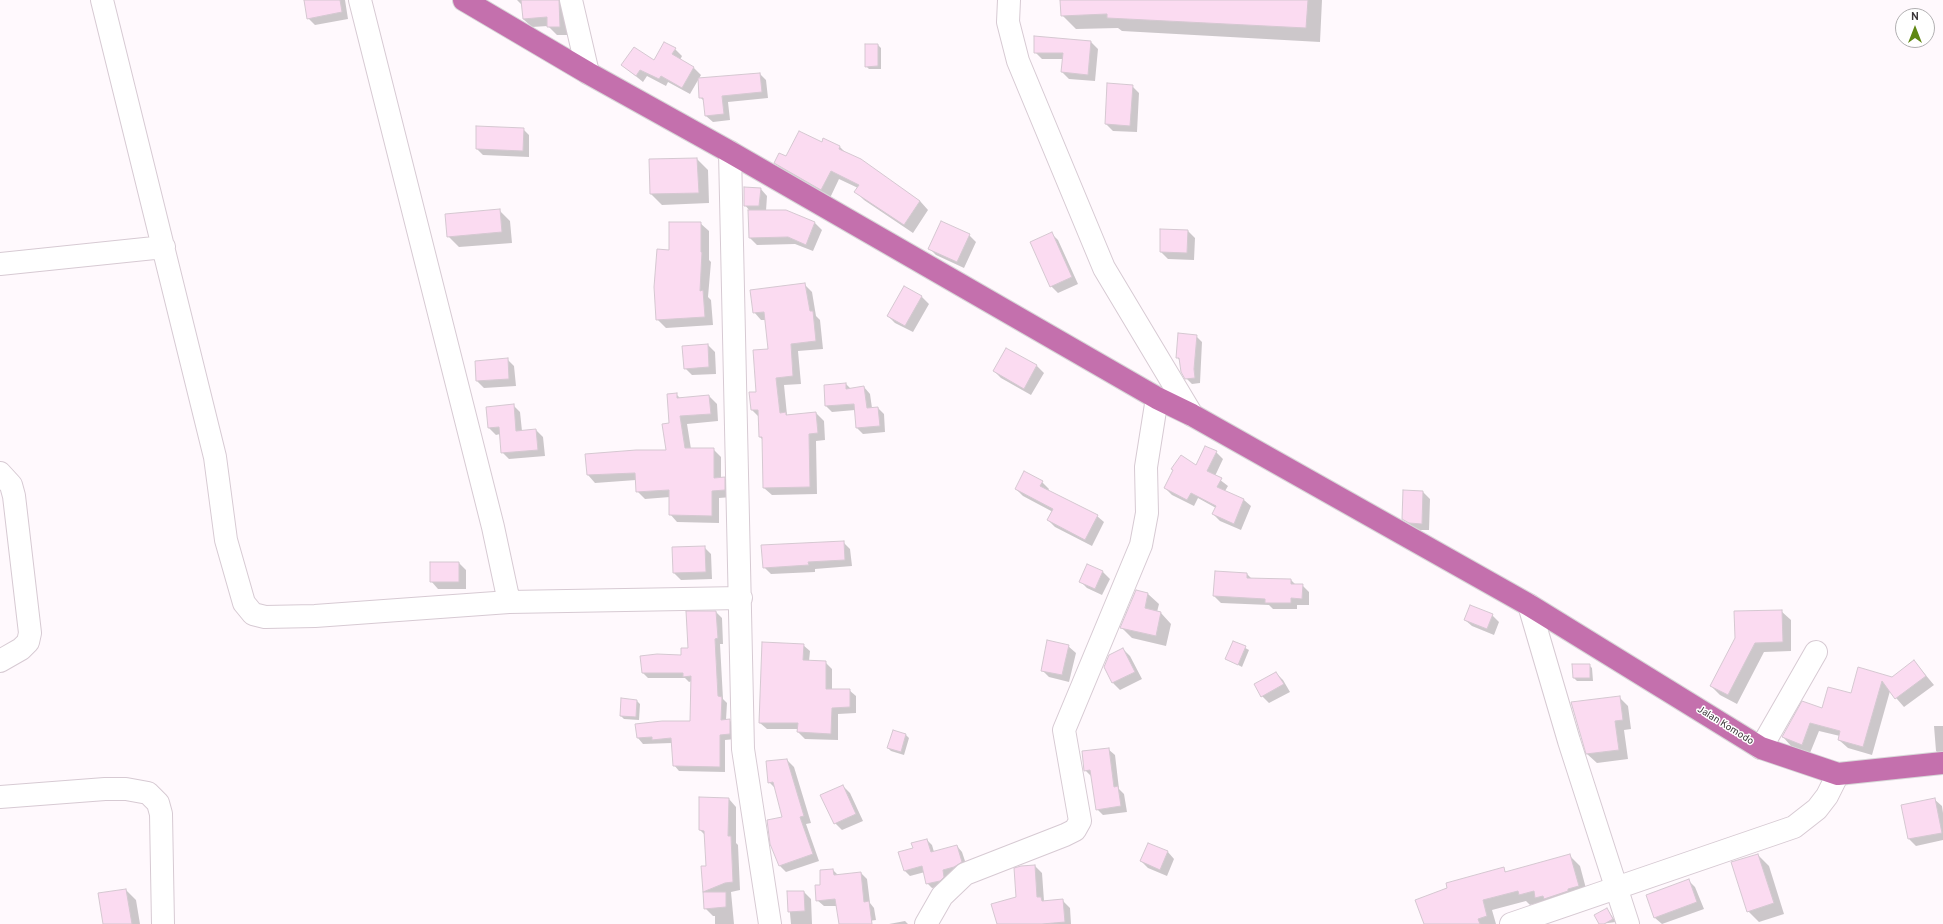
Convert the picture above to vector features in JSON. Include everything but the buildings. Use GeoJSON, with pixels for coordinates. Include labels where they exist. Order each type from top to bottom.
{"type":"FeatureCollection","features":[{"type":"Feature","properties":{"kind":"highway","name":"Jalan Komodo"},"geometry":{"type":"LineString","coordinates":[[464,0],[588,73],[730,152],[1157,398],[1192,415],[1529,606],[1761,748],[1838,774],[1943,763]]}},
{"type":"Feature","properties":{"kind":"street"},"geometry":{"type":"LineString","coordinates":[[102,0],[215,457],[226,540],[244,603],[253,614],[265,617],[315,616],[509,602],[741,598]]}},
{"type":"Feature","properties":{"kind":"street"},"geometry":{"type":"LineString","coordinates":[[360,0],[493,527],[509,602]]}},
{"type":"Feature","properties":{"kind":"street"},"geometry":{"type":"LineString","coordinates":[[571,0],[588,73]]}},
{"type":"Feature","properties":{"kind":"street"},"geometry":{"type":"LineString","coordinates":[[1009,0],[1008,22],[1018,61],[1104,268],[1192,415]]}},
{"type":"Feature","properties":{"kind":"street"},"geometry":{"type":"LineString","coordinates":[[730,152],[741,598],[743,749],[770,924]]}},
{"type":"Feature","properties":{"kind":"street"},"geometry":{"type":"LineString","coordinates":[[0,264],[164,247]]}},
{"type":"Feature","properties":{"kind":"street"},"geometry":{"type":"LineString","coordinates":[[926,924],[942,896],[965,874],[1065,835],[1075,830],[1080,821],[1064,730],[1140,545],[1147,513],[1146,467],[1157,398]]}},
{"type":"Feature","properties":{"kind":"street"},"geometry":{"type":"LineString","coordinates":[[0,472],[11,485],[14,496],[30,633],[28,642],[21,649],[0,661]]}},
{"type":"Feature","properties":{"kind":"street"},"geometry":{"type":"LineString","coordinates":[[1529,606],[1568,741],[1628,924]]}},
{"type":"Feature","properties":{"kind":"street"},"geometry":{"type":"LineString","coordinates":[[1761,748],[1816,652]]}},
{"type":"Feature","properties":{"kind":"street"},"geometry":{"type":"LineString","coordinates":[[1511,924],[1794,826],[1817,809],[1827,796],[1838,774]]}},
{"type":"Feature","properties":{"kind":"street"},"geometry":{"type":"LineString","coordinates":[[0,798],[105,789],[126,789],[148,793],[158,804],[161,814],[164,924]]}}]}
